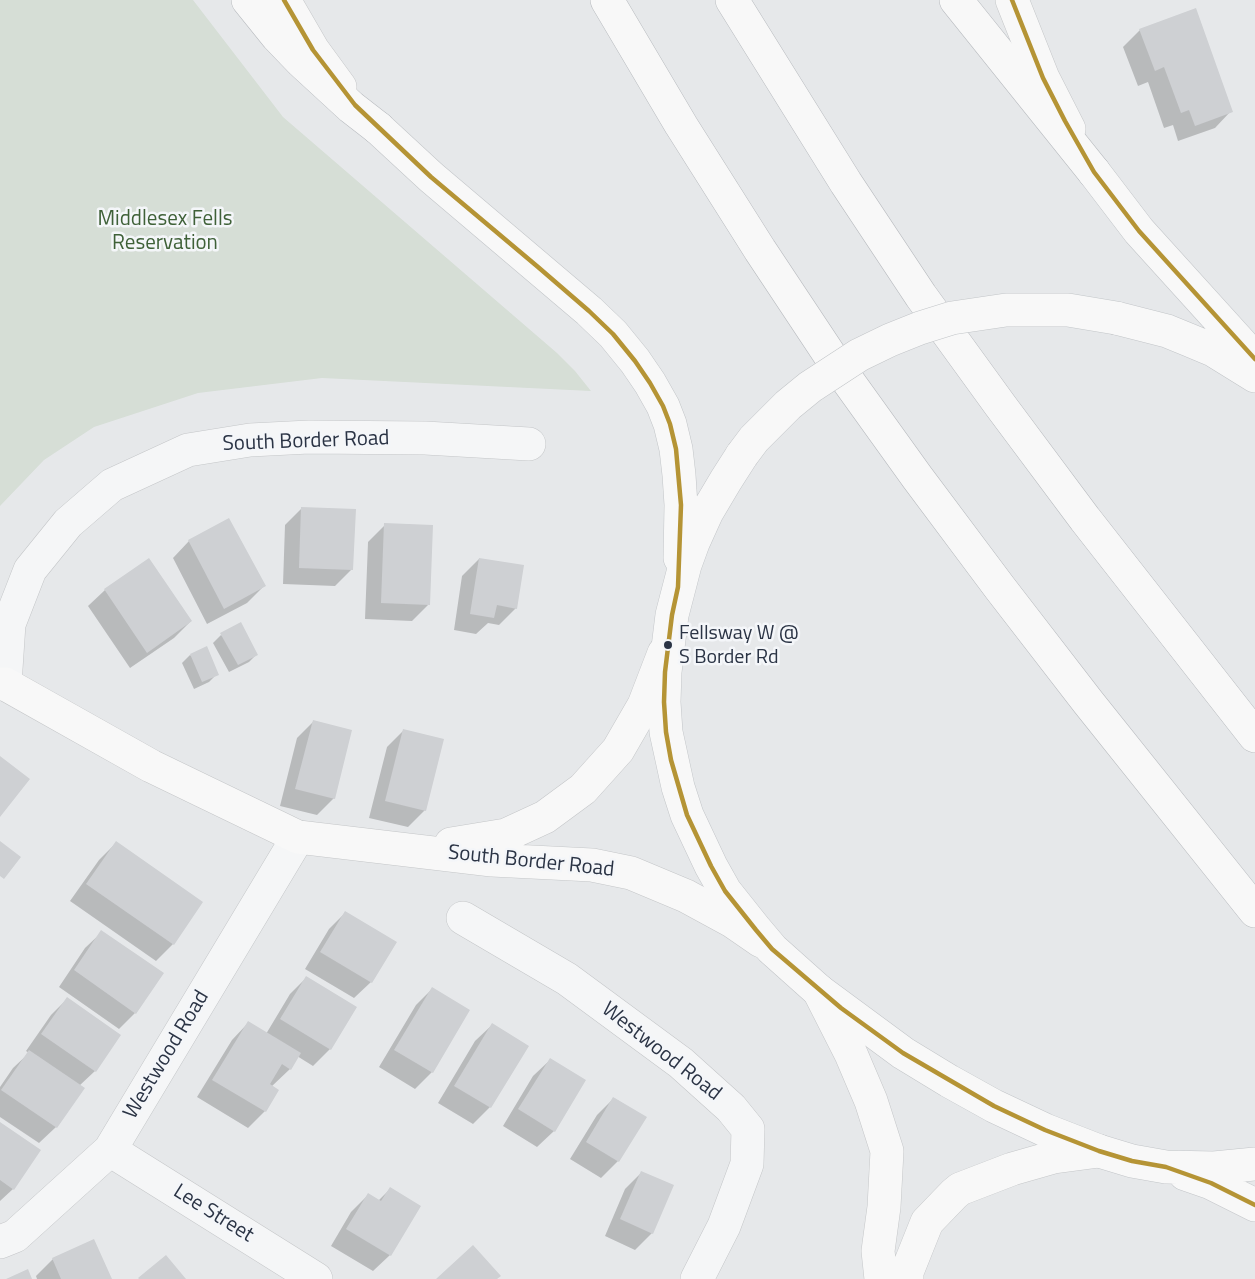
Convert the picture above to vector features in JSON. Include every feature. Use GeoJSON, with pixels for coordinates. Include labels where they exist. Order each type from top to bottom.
{"type":"FeatureCollection","features":[{"type":"Feature","properties":{"kind":"main road"},"geometry":{"type":"LineString","coordinates":[[248,0],[301,61],[351,107],[378,128]]}},
{"type":"Feature","properties":{"kind":"main road"},"geometry":{"type":"LineString","coordinates":[[284,0],[308,40],[355,105],[430,177],[589,311],[636,361],[663,406],[670,424],[680,475],[681,539],[678,587],[668,642],[664,702],[666,732],[675,778],[687,815],[711,866],[726,891],[756,930],[772,949],[819,991],[896,1048],[949,1081],[1020,1119],[1099,1151],[1132,1161],[1166,1167],[1214,1168],[1255,1164]]}},
{"type":"Feature","properties":{"kind":"main road"},"geometry":{"type":"LineString","coordinates":[[606,0],[760,250],[916,477],[1095,711],[1255,910]]}},
{"type":"Feature","properties":{"kind":"main road"},"geometry":{"type":"LineString","coordinates":[[732,0],[846,183],[921,296],[1078,510],[1255,736]]}},
{"type":"Feature","properties":{"kind":"main road"},"geometry":{"type":"LineString","coordinates":[[956,0],[1139,231],[1255,359]]}},
{"type":"Feature","properties":{"kind":"main road"},"geometry":{"type":"LineString","coordinates":[[1012,0],[1043,78],[1094,172]]}},
{"type":"Feature","properties":{"kind":"main road"},"geometry":{"type":"LineString","coordinates":[[678,587],[693,543],[707,512],[754,439],[776,416],[810,387],[859,355],[920,328],[952,318],[1006,310],[1068,310],[1116,318],[1190,340],[1213,350],[1255,376]]}},
{"type":"Feature","properties":{"kind":"main road","name":"South Border Road"},"geometry":{"type":"LineString","coordinates":[[414,850],[506,835],[545,817],[583,789],[618,750],[644,705],[668,642]]}},
{"type":"Feature","properties":{"kind":"main road","name":"South Border Road"},"geometry":{"type":"LineString","coordinates":[[2,684],[151,766],[298,837],[492,860],[592,865],[630,873],[686,896],[723,916],[772,949]]}},
{"type":"Feature","properties":{"kind":"main road"},"geometry":{"type":"LineString","coordinates":[[819,991],[851,1054],[871,1101],[887,1152],[884,1207],[878,1251],[881,1279]]}},
{"type":"Feature","properties":{"kind":"main road"},"geometry":{"type":"LineString","coordinates":[[907,1279],[907,1272],[927,1222],[960,1189],[1012,1169],[1054,1157],[1099,1151]]}},
{"type":"Feature","properties":{"kind":"main road"},"geometry":{"type":"LineString","coordinates":[[1166,1167],[1211,1183],[1255,1205]]}},
{"type":"Feature","properties":{"kind":"street","name":"South Border Road"},"geometry":{"type":"LineString","coordinates":[[2,684],[9,624],[30,570],[68,523],[112,485],[188,450],[250,440],[309,437],[425,438],[529,444]]}},
{"type":"Feature","properties":{"kind":"street","name":"Westwood Road"},"geometry":{"type":"LineString","coordinates":[[0,1242],[15,1236],[110,1150],[298,837]]}},
{"type":"Feature","properties":{"kind":"street","name":"Westwood Road"},"geometry":{"type":"LineString","coordinates":[[463,918],[567,979],[681,1063],[731,1108],[747,1129],[747,1164],[724,1226],[697,1279]]}},
{"type":"Feature","properties":{"kind":"street","name":"Lee Street"},"geometry":{"type":"LineString","coordinates":[[110,1150],[316,1279]]}},
{"type":"Feature","properties":{"kind":"green space","name":"Middlesex Fells Reservation"},"geometry":{"type":"Polygon","coordinates":[[[0,0],[193,0],[283,117],[557,353],[591,391],[322,378],[198,393],[94,427],[44,460],[0,506],[0,0]]]}},
{"type":"Feature","properties":{"kind":"building"},"geometry":{"type":"Polygon","coordinates":[[[1196,8],[1233,112],[1195,126],[1189,110],[1181,113],[1164,67],[1155,71],[1139,29],[1196,8]]]}},
{"type":"Feature","properties":{"kind":"building"},"geometry":{"type":"Polygon","coordinates":[[[301,507],[356,509],[353,570],[299,568],[301,507]]]}},
{"type":"Feature","properties":{"kind":"building"},"geometry":{"type":"Polygon","coordinates":[[[229,518],[266,586],[224,609],[188,540],[229,518]]]}},
{"type":"Feature","properties":{"kind":"building"},"geometry":{"type":"Polygon","coordinates":[[[384,523],[433,525],[430,605],[381,603],[384,523]]]}},
{"type":"Feature","properties":{"kind":"building"},"geometry":{"type":"Polygon","coordinates":[[[149,558],[192,621],[147,653],[104,589],[149,558]]]}},
{"type":"Feature","properties":{"kind":"building"},"geometry":{"type":"Polygon","coordinates":[[[479,558],[524,565],[517,609],[497,605],[494,618],[470,614],[479,558]]]}},
{"type":"Feature","properties":{"kind":"building"},"geometry":{"type":"Polygon","coordinates":[[[241,622],[258,655],[238,665],[220,633],[241,622]]]}},
{"type":"Feature","properties":{"kind":"building"},"geometry":{"type":"Polygon","coordinates":[[[207,646],[219,675],[202,682],[190,654],[207,646]]]}},
{"type":"Feature","properties":{"kind":"building"},"geometry":{"type":"Polygon","coordinates":[[[313,720],[352,730],[335,799],[295,789],[313,720]]]}},
{"type":"Feature","properties":{"kind":"building"},"geometry":{"type":"Polygon","coordinates":[[[403,729],[444,739],[426,811],[385,801],[403,729]]]}},
{"type":"Feature","properties":{"kind":"building"},"geometry":{"type":"Polygon","coordinates":[[[0,756],[30,779],[0,817],[0,756]]]}},
{"type":"Feature","properties":{"kind":"building"},"geometry":{"type":"Polygon","coordinates":[[[0,841],[21,857],[4,879],[0,876],[0,841]]]}},
{"type":"Feature","properties":{"kind":"building"},"geometry":{"type":"Polygon","coordinates":[[[116,841],[203,902],[174,945],[86,884],[116,841]]]}},
{"type":"Feature","properties":{"kind":"building"},"geometry":{"type":"Polygon","coordinates":[[[345,911],[397,942],[372,983],[320,952],[345,911]]]}},
{"type":"Feature","properties":{"kind":"building"},"geometry":{"type":"Polygon","coordinates":[[[101,930],[164,973],[136,1014],[74,970],[101,930]]]}},
{"type":"Feature","properties":{"kind":"building"},"geometry":{"type":"Polygon","coordinates":[[[306,976],[357,1007],[331,1050],[280,1019],[306,976]]]}},
{"type":"Feature","properties":{"kind":"building"},"geometry":{"type":"Polygon","coordinates":[[[432,987],[470,1010],[433,1073],[394,1050],[432,987]]]}},
{"type":"Feature","properties":{"kind":"building"},"geometry":{"type":"Polygon","coordinates":[[[67,997],[121,1035],[96,1072],[41,1034],[67,997]]]}},
{"type":"Feature","properties":{"kind":"building"},"geometry":{"type":"Polygon","coordinates":[[[248,1021],[301,1053],[291,1070],[282,1064],[270,1084],[279,1090],[266,1112],[212,1080],[248,1021]]]}},
{"type":"Feature","properties":{"kind":"building"},"geometry":{"type":"Polygon","coordinates":[[[492,1023],[529,1046],[491,1108],[454,1086],[492,1023]]]}},
{"type":"Feature","properties":{"kind":"building"},"geometry":{"type":"Polygon","coordinates":[[[29,1050],[85,1088],[57,1128],[1,1090],[29,1050]]]}},
{"type":"Feature","properties":{"kind":"building"},"geometry":{"type":"Polygon","coordinates":[[[550,1058],[586,1080],[555,1132],[518,1109],[550,1058]]]}},
{"type":"Feature","properties":{"kind":"building"},"geometry":{"type":"Polygon","coordinates":[[[613,1097],[647,1117],[619,1162],[586,1142],[613,1097]]]}},
{"type":"Feature","properties":{"kind":"building"},"geometry":{"type":"Polygon","coordinates":[[[0,1122],[41,1150],[14,1190],[0,1180],[0,1122]]]}},
{"type":"Feature","properties":{"kind":"building"},"geometry":{"type":"Polygon","coordinates":[[[641,1171],[674,1185],[653,1234],[620,1219],[641,1171]]]}},
{"type":"Feature","properties":{"kind":"building"},"geometry":{"type":"Polygon","coordinates":[[[390,1187],[421,1206],[391,1256],[346,1229],[368,1193],[381,1201],[390,1187]]]}},
{"type":"Feature","properties":{"kind":"building"},"geometry":{"type":"Polygon","coordinates":[[[94,1239],[112,1279],[61,1279],[52,1258],[94,1239]]]}},
{"type":"Feature","properties":{"kind":"building"},"geometry":{"type":"Polygon","coordinates":[[[473,1245],[501,1276],[497,1279],[436,1279],[473,1245]]]}},
{"type":"Feature","properties":{"kind":"building"},"geometry":{"type":"Polygon","coordinates":[[[166,1255],[186,1279],[138,1278],[166,1255]]]}},
{"type":"Feature","properties":{"kind":"building"},"geometry":{"type":"Polygon","coordinates":[[[28,1269],[32,1279],[6,1279],[28,1269]]]}},
{"type":"Feature","properties":{"kind":"transit line"},"geometry":{"type":"LineString","coordinates":[[284,0],[313,50],[355,105],[431,177],[613,334],[635,361],[663,406],[676,449],[681,505],[678,587],[665,672],[666,732],[671,760],[687,815],[725,891],[756,930],[772,949],[841,1008],[903,1053],[994,1106],[1045,1130],[1099,1151],[1132,1161],[1166,1167],[1211,1183],[1255,1205]]}},
{"type":"Feature","properties":{"kind":"transit line"},"geometry":{"type":"LineString","coordinates":[[1012,0],[1043,78],[1094,172],[1139,231],[1255,359]]}},
{"type":"Feature","properties":{"kind":"place","name":"Fellsway W @ S Border Rd"},"geometry":{"type":"Point","coordinates":[668,645]}}]}
